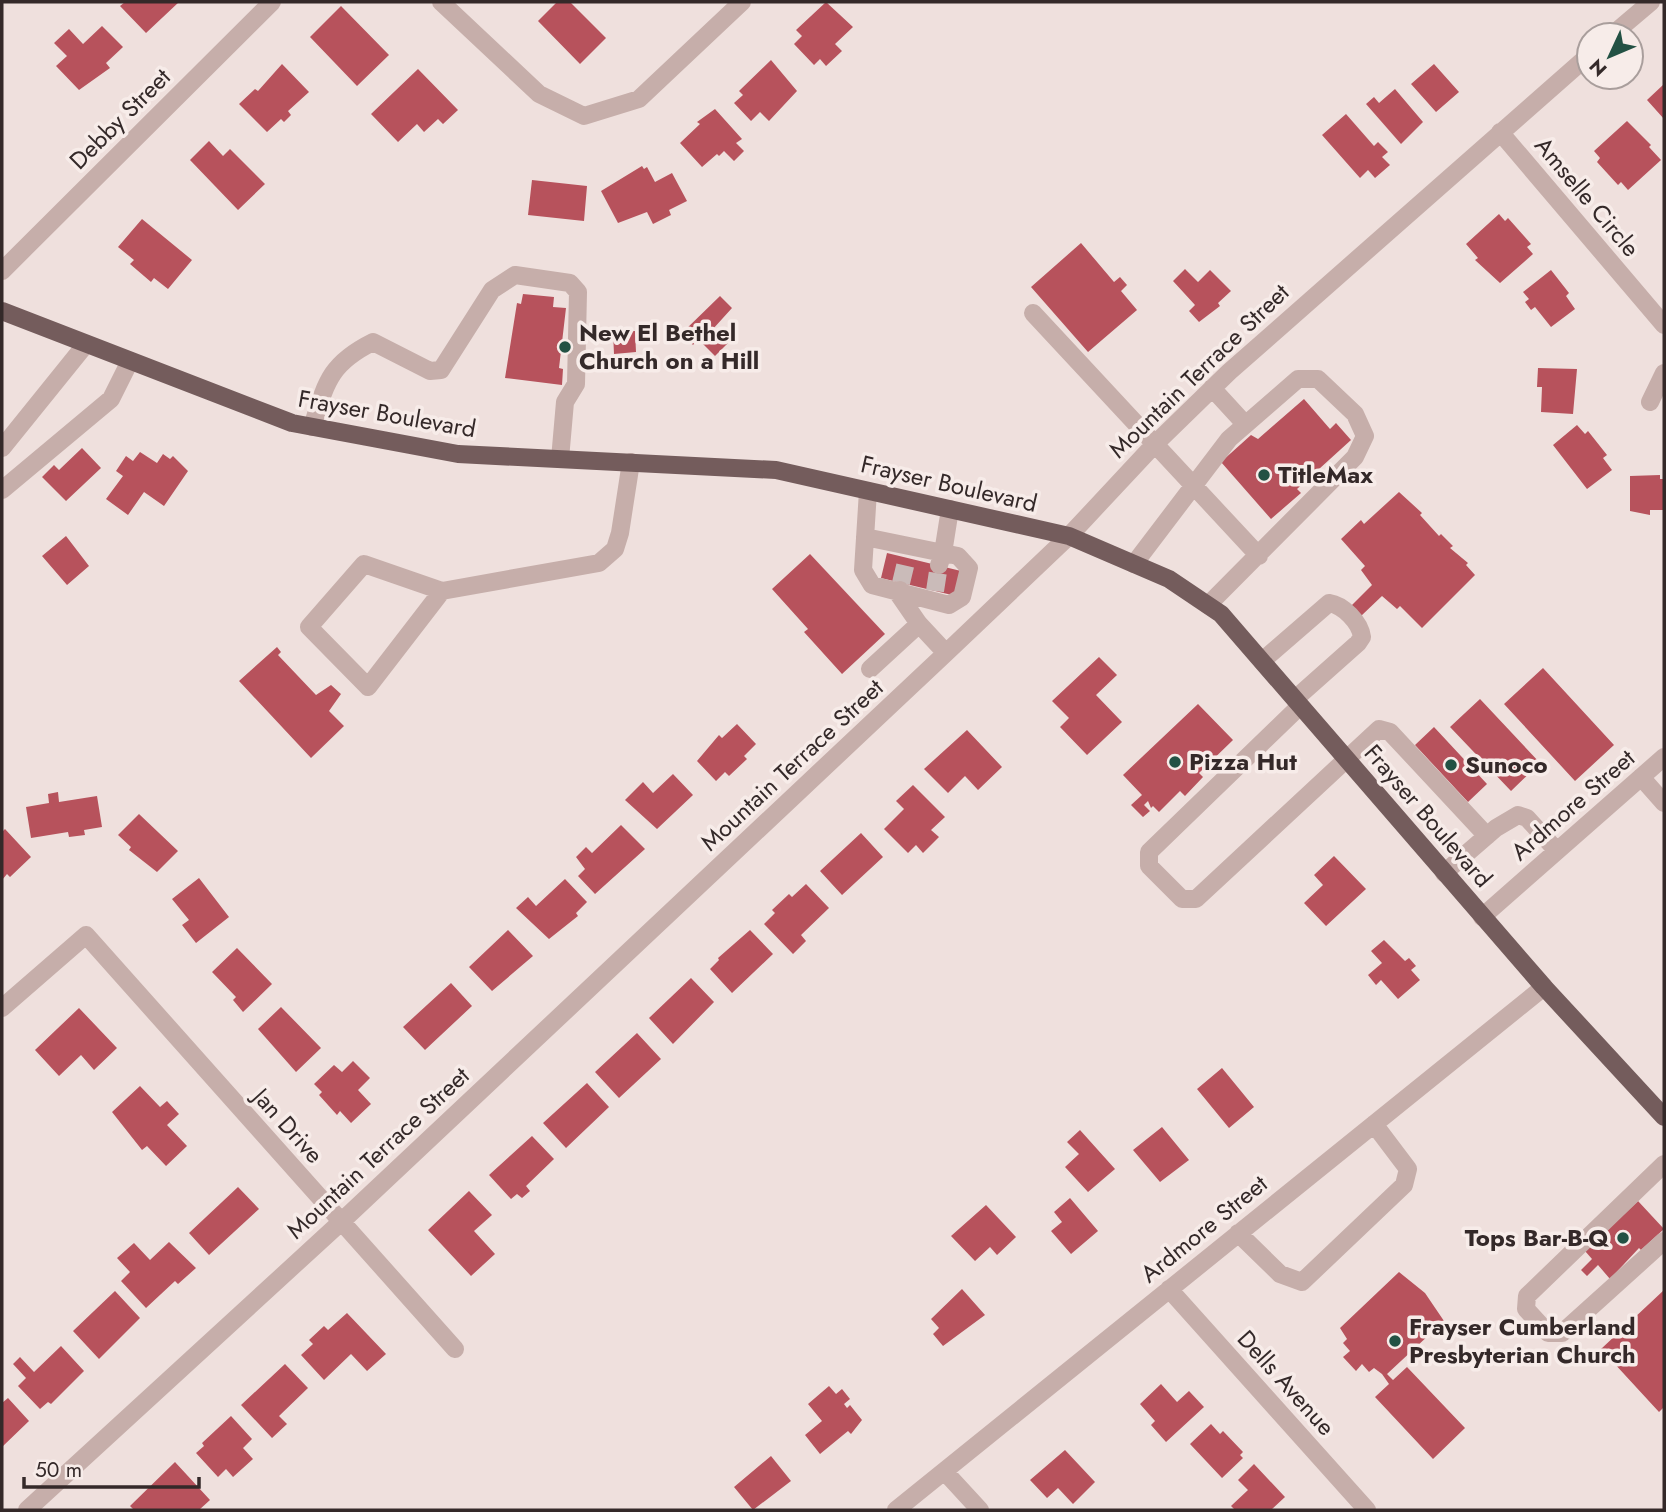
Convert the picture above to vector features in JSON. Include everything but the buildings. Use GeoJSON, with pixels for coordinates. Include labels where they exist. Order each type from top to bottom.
{"type":"FeatureCollection","features":[{"type":"Feature","properties":{"kind":"main road","name":"Frayser Boulevard"},"geometry":{"type":"LineString","coordinates":[[2,311],[292,424],[458,454],[776,470],[1069,536],[1169,579],[1221,614],[1544,987],[1661,1108]]}},
{"type":"Feature","properties":{"kind":"street","name":"Debby Street"},"geometry":{"type":"LineString","coordinates":[[2,271],[272,2]]}},
{"type":"Feature","properties":{"kind":"street"},"geometry":{"type":"LineString","coordinates":[[441,2],[539,94],[584,116],[639,99],[741,2]]}},
{"type":"Feature","properties":{"kind":"street"},"geometry":{"type":"LineString","coordinates":[[1629,21],[1651,2]]}},
{"type":"Feature","properties":{"kind":"street","name":"Mountain Terrace Street"},"geometry":{"type":"LineString","coordinates":[[27,1510],[341,1223],[946,653],[1069,536],[1154,445],[1212,388],[1575,67]]}},
{"type":"Feature","properties":{"kind":"street","name":"Amselle Circle"},"geometry":{"type":"LineString","coordinates":[[1500,132],[1664,325]]}},
{"type":"Feature","properties":{"kind":"street"},"geometry":{"type":"LineString","coordinates":[[312,427],[332,373],[352,354],[373,342],[430,371],[442,370],[492,290],[515,275],[570,283],[578,292],[576,384],[565,402],[559,459]]}},
{"type":"Feature","properties":{"kind":"street"},"geometry":{"type":"LineString","coordinates":[[1033,313],[1259,556]]}},
{"type":"Feature","properties":{"kind":"street"},"geometry":{"type":"LineString","coordinates":[[2,448],[86,344]]}},
{"type":"Feature","properties":{"kind":"street"},"geometry":{"type":"LineString","coordinates":[[2,490],[111,399],[130,361]]}},
{"type":"Feature","properties":{"kind":"street"},"geometry":{"type":"LineString","coordinates":[[1650,402],[1664,373]]}},
{"type":"Feature","properties":{"kind":"street"},"geometry":{"type":"LineString","coordinates":[[1134,564],[1229,439],[1298,379],[1318,379],[1355,414],[1365,436],[1355,457],[1208,605]]}},
{"type":"Feature","properties":{"kind":"street"},"geometry":{"type":"LineString","coordinates":[[1212,388],[1245,424]]}},
{"type":"Feature","properties":{"kind":"street"},"geometry":{"type":"LineString","coordinates":[[442,591],[369,687],[309,627],[364,564],[442,591],[599,563],[615,549],[631,462]]}},
{"type":"Feature","properties":{"kind":"street"},"geometry":{"type":"LineString","coordinates":[[865,537],[908,552],[941,559],[958,556],[969,568],[962,597],[949,605],[934,596],[872,585],[863,570],[865,537],[868,491]]}},
{"type":"Feature","properties":{"kind":"street"},"geometry":{"type":"LineString","coordinates":[[941,559],[950,509]]}},
{"type":"Feature","properties":{"kind":"street"},"geometry":{"type":"LineString","coordinates":[[900,589],[919,624],[946,653]]}},
{"type":"Feature","properties":{"kind":"street"},"geometry":{"type":"LineString","coordinates":[[1262,661],[1329,603],[1337,605],[1356,624],[1362,637],[1149,852],[1149,866],[1182,899],[1196,900],[1379,729],[1390,732],[1487,835]]}},
{"type":"Feature","properties":{"kind":"street"},"geometry":{"type":"LineString","coordinates":[[870,669],[919,624]]}},
{"type":"Feature","properties":{"kind":"street","name":"Ardmore Street"},"geometry":{"type":"LineString","coordinates":[[1482,917],[1664,757]]}},
{"type":"Feature","properties":{"kind":"street"},"geometry":{"type":"LineString","coordinates":[[1641,777],[1664,803]]}},
{"type":"Feature","properties":{"kind":"street"},"geometry":{"type":"LineString","coordinates":[[1444,873],[1487,835],[1518,814],[1527,818],[1557,851]]}},
{"type":"Feature","properties":{"kind":"street","name":"Jan Drive"},"geometry":{"type":"LineString","coordinates":[[2,1008],[86,935],[455,1349]]}},
{"type":"Feature","properties":{"kind":"street","name":"Ardmore Street"},"geometry":{"type":"LineString","coordinates":[[896,1510],[1544,987]]}},
{"type":"Feature","properties":{"kind":"street"},"geometry":{"type":"LineString","coordinates":[[1238,1233],[1280,1274],[1301,1282],[1404,1185],[1408,1169],[1374,1124]]}},
{"type":"Feature","properties":{"kind":"street"},"geometry":{"type":"LineString","coordinates":[[1664,1164],[1527,1296],[1526,1309],[1548,1333],[1562,1333],[1664,1241]]}},
{"type":"Feature","properties":{"kind":"street","name":"Dells Avenue"},"geometry":{"type":"LineString","coordinates":[[1169,1289],[1367,1510]]}},
{"type":"Feature","properties":{"kind":"street"},"geometry":{"type":"LineString","coordinates":[[945,1472],[980,1510]]}},
{"type":"Feature","properties":{"kind":"tunnel"},"geometry":{"type":"LineString","coordinates":[[901,583],[907,558]]}},
{"type":"Feature","properties":{"kind":"tunnel"},"geometry":{"type":"LineString","coordinates":[[935,591],[939,565]]}},
{"type":"Feature","properties":{"kind":"place","name":"New El Bethel Church on a Hill"},"geometry":{"type":"Point","coordinates":[565,347]}},
{"type":"Feature","properties":{"kind":"place","name":"TitleMax"},"geometry":{"type":"Point","coordinates":[1264,475]}},
{"type":"Feature","properties":{"kind":"place","name":"Pizza Hut"},"geometry":{"type":"Point","coordinates":[1175,762]}},
{"type":"Feature","properties":{"kind":"place","name":"Sunoco"},"geometry":{"type":"Point","coordinates":[1451,765]}},
{"type":"Feature","properties":{"kind":"place","name":"Tops Bar-B-Q"},"geometry":{"type":"Point","coordinates":[1623,1238]}},
{"type":"Feature","properties":{"kind":"place","name":"Frayser Cumberland Presbyterian Church"},"geometry":{"type":"Point","coordinates":[1395,1341]}}]}
